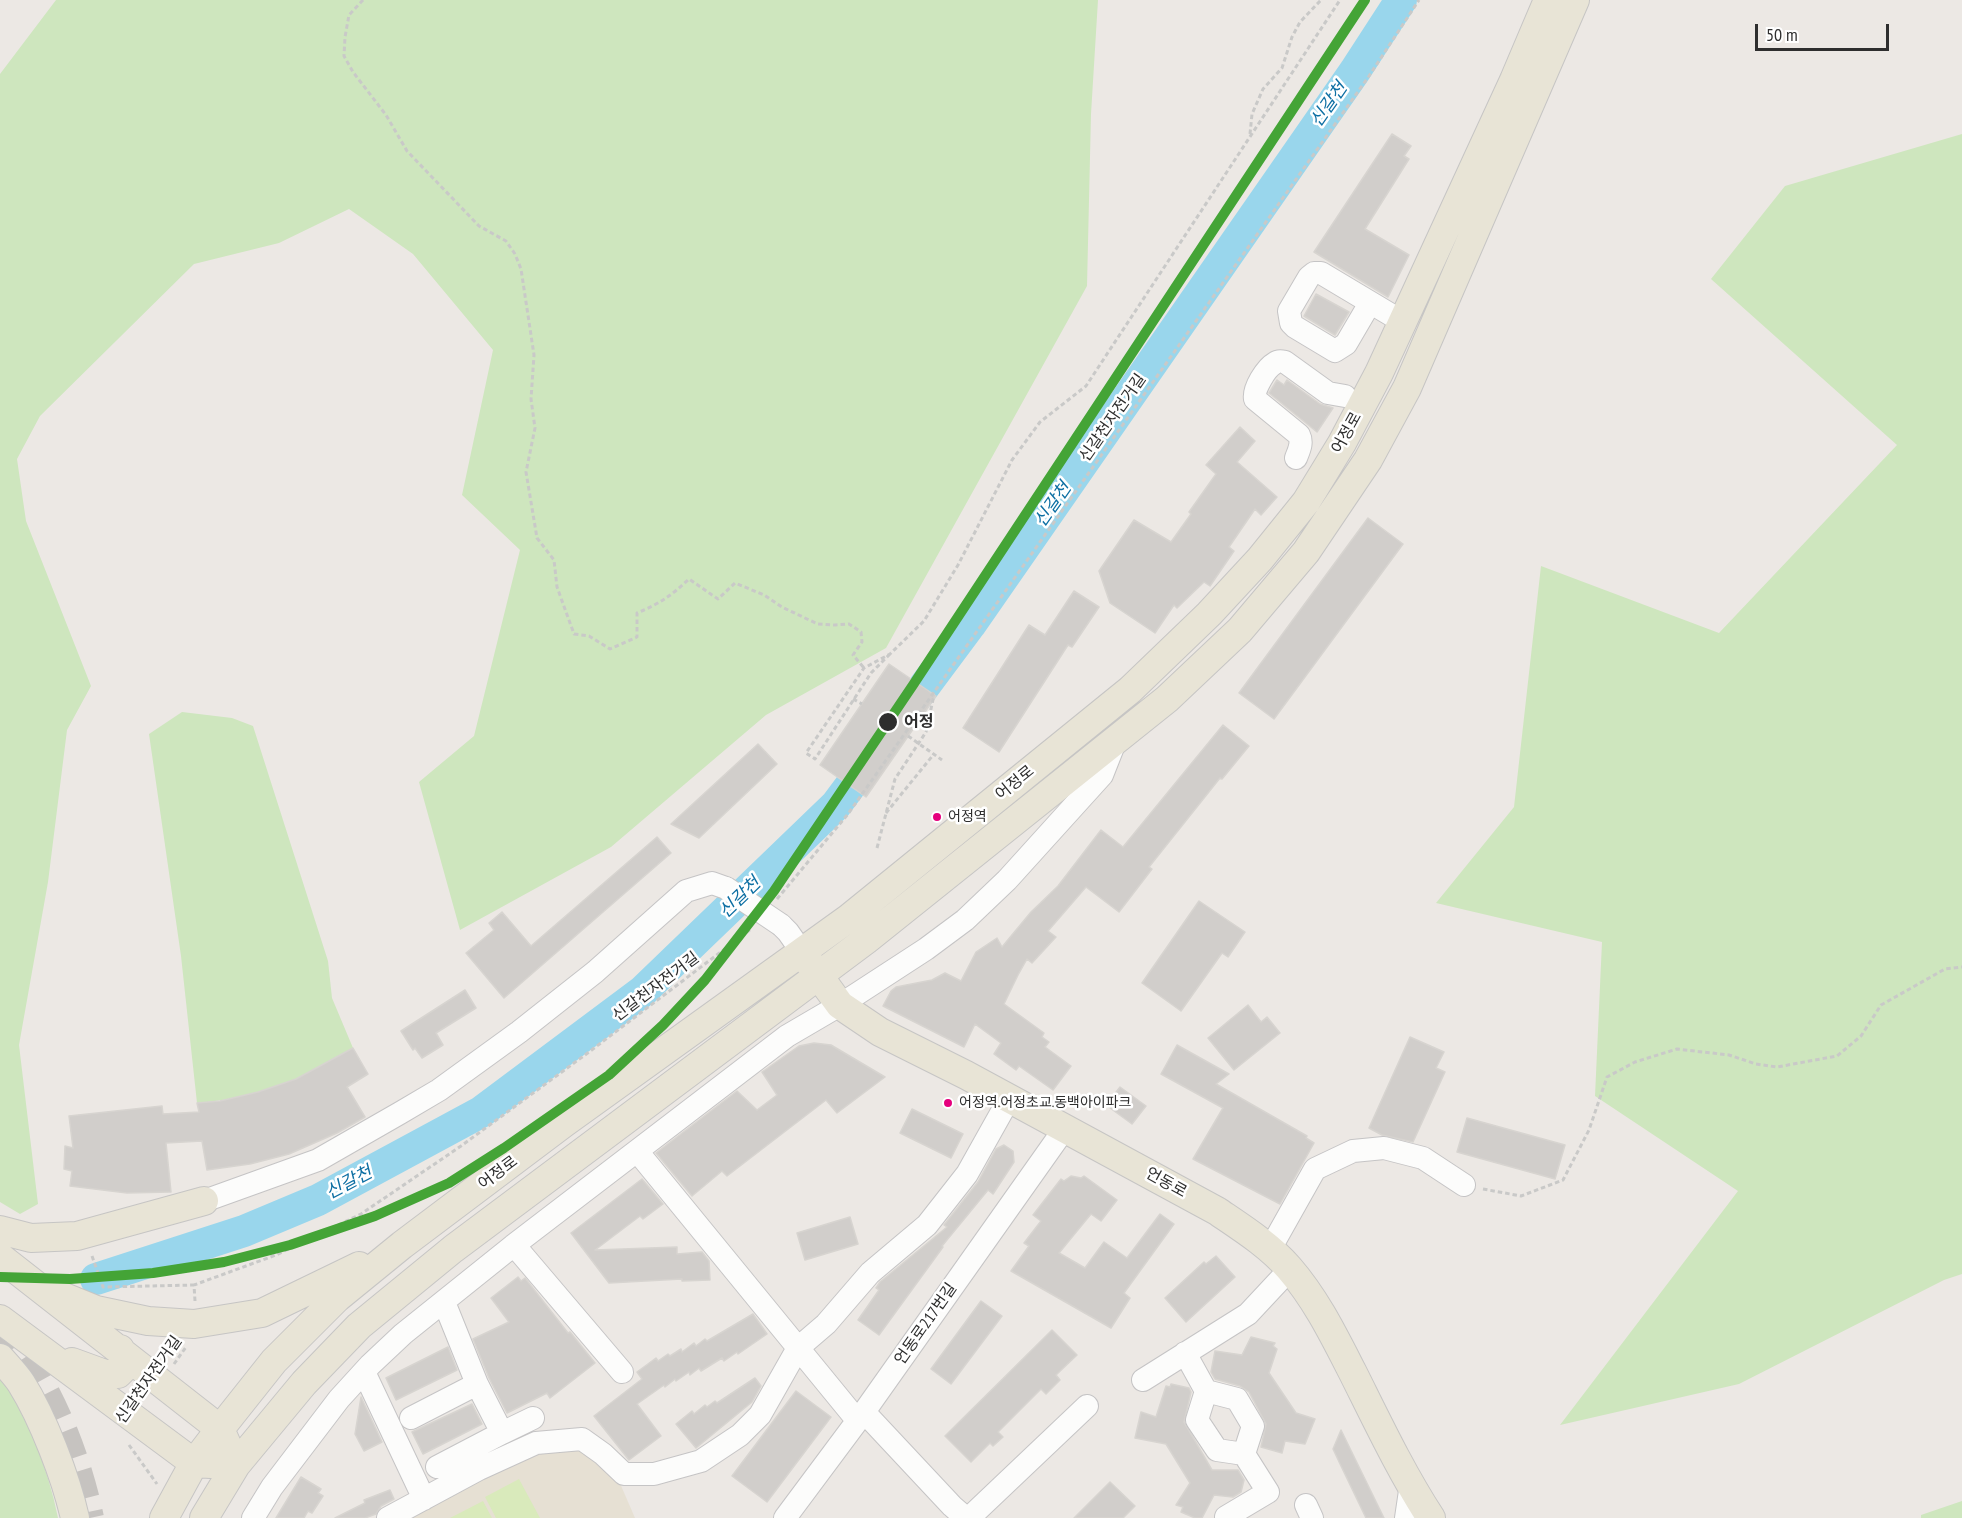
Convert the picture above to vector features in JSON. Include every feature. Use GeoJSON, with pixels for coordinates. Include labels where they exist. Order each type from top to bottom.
{"type":"FeatureCollection","features":[{"type":"Feature","properties":{"kind":"main road","name":"어정로"},"geometry":{"type":"LineString","coordinates":[[164,1518],[194,1463],[220,1429],[274,1361],[337,1298],[402,1245],[564,1123],[849,918],[1130,690],[1209,614],[1260,560],[1306,502],[1342,443],[1379,373],[1514,80],[1548,0]]}},
{"type":"Feature","properties":{"kind":"main road","name":"어정로"},"geometry":{"type":"LineString","coordinates":[[204,1518],[236,1465],[304,1383],[359,1326],[453,1249],[818,977],[1115,742],[1167,699],[1240,630],[1306,552],[1368,460],[1407,388],[1575,0]]}},
{"type":"Feature","properties":{"kind":"main road","name":"언동로"},"geometry":{"type":"LineString","coordinates":[[802,952],[840,1005],[880,1032],[966,1075],[1217,1211],[1280,1259],[1314,1300],[1431,1518]]}},
{"type":"Feature","properties":{"kind":"main road"},"geometry":{"type":"LineString","coordinates":[[0,1230],[31,1238],[77,1236],[204,1201]]}},
{"type":"Feature","properties":{"kind":"main road"},"geometry":{"type":"LineString","coordinates":[[42,1288],[106,1312],[148,1321],[194,1324],[262,1313],[402,1245]]}},
{"type":"Feature","properties":{"kind":"main road"},"geometry":{"type":"LineString","coordinates":[[0,1257],[220,1429],[236,1465],[194,1463],[0,1319]]}},
{"type":"Feature","properties":{"kind":"main road"},"geometry":{"type":"LineString","coordinates":[[41,1351],[105,1374],[118,1374],[126,1366],[120,1349]]}},
{"type":"Feature","properties":{"kind":"main road"},"geometry":{"type":"LineString","coordinates":[[0,1358],[21,1383],[49,1439],[75,1518]]}},
{"type":"Feature","properties":{"kind":"street"},"geometry":{"type":"LineString","coordinates":[[1370,303],[1347,344],[1335,351],[1294,327],[1289,317],[1289,311],[1309,277],[1314,273],[1321,273],[1403,322]]}},
{"type":"Feature","properties":{"kind":"street"},"geometry":{"type":"LineString","coordinates":[[1296,458],[1302,439],[1255,399],[1255,388],[1273,364],[1279,361],[1286,362],[1328,393],[1345,396]]}},
{"type":"Feature","properties":{"kind":"street"},"geometry":{"type":"LineString","coordinates":[[1379,373],[1407,388]]}},
{"type":"Feature","properties":{"kind":"street"},"geometry":{"type":"LineString","coordinates":[[253,1518],[272,1487],[339,1399],[403,1334],[514,1245],[787,1036],[840,1005],[926,949],[965,920],[1007,880],[1102,775],[1115,742]]}},
{"type":"Feature","properties":{"kind":"street"},"geometry":{"type":"LineString","coordinates":[[204,1201],[318,1160],[439,1090],[595,972],[686,891],[712,883],[726,888],[776,915],[802,952]]}},
{"type":"Feature","properties":{"kind":"street"},"geometry":{"type":"LineString","coordinates":[[388,1518],[479,1469],[536,1443],[582,1439],[603,1454],[624,1474],[654,1474],[701,1461],[740,1435],[760,1415],[798,1348],[826,1324],[870,1273],[927,1225],[967,1174],[1009,1099]]}},
{"type":"Feature","properties":{"kind":"street","name":"언동로217번길"},"geometry":{"type":"LineString","coordinates":[[785,1518],[1065,1128]]}},
{"type":"Feature","properties":{"kind":"street"},"geometry":{"type":"LineString","coordinates":[[1143,1380],[1248,1314],[1280,1259],[1315,1169],[1353,1152],[1384,1148],[1423,1158],[1464,1185]]}},
{"type":"Feature","properties":{"kind":"street"},"geometry":{"type":"LineString","coordinates":[[637,1151],[798,1348],[860,1416],[957,1515],[1087,1406]]}},
{"type":"Feature","properties":{"kind":"street"},"geometry":{"type":"LineString","coordinates":[[514,1245],[622,1372]]}},
{"type":"Feature","properties":{"kind":"street"},"geometry":{"type":"LineString","coordinates":[[444,1302],[477,1384],[502,1433]]}},
{"type":"Feature","properties":{"kind":"street"},"geometry":{"type":"LineString","coordinates":[[1185,1353],[1206,1391],[1236,1399],[1253,1426],[1244,1454]]}},
{"type":"Feature","properties":{"kind":"street"},"geometry":{"type":"LineString","coordinates":[[364,1372],[424,1499]]}},
{"type":"Feature","properties":{"kind":"street"},"geometry":{"type":"LineString","coordinates":[[411,1418],[477,1384]]}},
{"type":"Feature","properties":{"kind":"street"},"geometry":{"type":"LineString","coordinates":[[1206,1391],[1197,1420],[1217,1450],[1244,1454],[1268,1492],[1226,1517]]}},
{"type":"Feature","properties":{"kind":"street"},"geometry":{"type":"LineString","coordinates":[[437,1467],[533,1418]]}},
{"type":"Feature","properties":{"kind":"street"},"geometry":{"type":"LineString","coordinates":[[1406,1518],[1411,1484]]}},
{"type":"Feature","properties":{"kind":"path"},"geometry":{"type":"LineString","coordinates":[[363,0],[349,15],[345,37],[344,56],[353,72],[386,115],[407,152],[479,226],[506,241],[521,269],[534,355],[531,399],[535,428],[526,472],[537,538],[554,560],[557,587],[574,634],[589,636],[610,649],[637,637],[637,613],[672,596],[689,579],[718,599],[735,583],[764,595],[782,607],[818,624],[849,624],[861,632],[862,642],[853,655],[864,668]]}},
{"type":"Feature","properties":{"kind":"path"},"geometry":{"type":"LineString","coordinates":[[1250,136],[1252,114],[1263,89],[1282,68],[1292,37],[1300,22],[1321,0]]}},
{"type":"Feature","properties":{"kind":"path"},"geometry":{"type":"LineString","coordinates":[[890,654],[864,668],[806,753],[814,759],[871,673],[924,621],[958,565],[1012,460],[1040,422],[1086,386],[1340,0]]}},
{"type":"Feature","properties":{"kind":"path","name":"신갈천자전거길"},"geometry":{"type":"LineString","coordinates":[[776,915],[1369,76],[1419,0]]}},
{"type":"Feature","properties":{"kind":"path"},"geometry":{"type":"LineString","coordinates":[[877,848],[895,779],[926,732],[935,691]]}},
{"type":"Feature","properties":{"kind":"path"},"geometry":{"type":"LineString","coordinates":[[853,699],[862,704]]}},
{"type":"Feature","properties":{"kind":"path"},"geometry":{"type":"LineString","coordinates":[[908,736],[942,760]]}},
{"type":"Feature","properties":{"kind":"path"},"geometry":{"type":"LineString","coordinates":[[885,814],[934,754]]}},
{"type":"Feature","properties":{"kind":"path","name":"신갈천자전거길"},"geometry":{"type":"LineString","coordinates":[[161,1382],[193,1338],[194,1285],[276,1255],[361,1214],[461,1146],[580,1059],[749,932],[757,923]]}},
{"type":"Feature","properties":{"kind":"path"},"geometry":{"type":"LineString","coordinates":[[1464,1185],[1521,1196],[1563,1180],[1589,1130],[1607,1077],[1635,1062],[1677,1049],[1729,1055],[1756,1064],[1777,1066],[1837,1056],[1861,1036],[1881,1005],[1945,969],[1962,967]]}},
{"type":"Feature","properties":{"kind":"path"},"geometry":{"type":"LineString","coordinates":[[92,1256],[103,1287],[194,1285]]}},
{"type":"Feature","properties":{"kind":"path","name":"신갈천자전거길"},"geometry":{"type":"LineString","coordinates":[[134,1417],[123,1437],[158,1486]]}},
{"type":"Feature","properties":{"kind":"shaded area"},"geometry":{"type":"Polygon","coordinates":[[[574,1446],[619,1481],[635,1518],[409,1518],[536,1451],[574,1446]]]}},
{"type":"Feature","properties":{"kind":"green space"},"geometry":{"type":"Polygon","coordinates":[[[56,0],[1098,0],[1091,114],[1087,286],[886,648],[766,715],[611,847],[460,930],[419,782],[474,736],[520,550],[462,495],[493,350],[413,254],[349,209],[279,243],[194,264],[40,416],[17,459],[26,521],[91,686],[67,730],[48,882],[19,1045],[38,1204],[20,1214],[0,1202],[0,74],[56,0]]]}},
{"type":"Feature","properties":{"kind":"green space"},"geometry":{"type":"Polygon","coordinates":[[[1962,134],[1962,1274],[1944,1280],[1739,1384],[1560,1425],[1738,1191],[1595,1096],[1602,942],[1436,903],[1514,807],[1541,566],[1719,633],[1897,445],[1711,279],[1785,186],[1962,134]]]}},
{"type":"Feature","properties":{"kind":"green space"},"geometry":{"type":"Polygon","coordinates":[[[182,712],[232,718],[253,726],[328,961],[332,998],[353,1048],[284,1084],[235,1098],[197,1103],[181,956],[149,734],[182,712]]]}},
{"type":"Feature","properties":{"kind":"green space"},"geometry":{"type":"Polygon","coordinates":[[[0,1375],[36,1444],[49,1480],[58,1518],[0,1518],[0,1375]]]}},
{"type":"Feature","properties":{"kind":"green space"},"geometry":{"type":"Polygon","coordinates":[[[519,1479],[540,1518],[496,1518],[485,1497],[519,1479]]]}},
{"type":"Feature","properties":{"kind":"green space"},"geometry":{"type":"Polygon","coordinates":[[[483,1501],[492,1518],[450,1518],[483,1501]]]}},
{"type":"Feature","properties":{"kind":"green space"},"geometry":{"type":"Polygon","coordinates":[[[1962,1501],[1962,1518],[1921,1518],[1921,1515],[1962,1501]]]}},
{"type":"Feature","properties":{"kind":"building"},"geometry":{"type":"Polygon","coordinates":[[[1392,134],[1411,146],[1404,156],[1409,159],[1365,229],[1409,255],[1388,297],[1314,252],[1392,134]]]}},
{"type":"Feature","properties":{"kind":"building"},"geometry":{"type":"Polygon","coordinates":[[[1316,294],[1349,312],[1335,335],[1304,316],[1316,294]]]}},
{"type":"Feature","properties":{"kind":"building"},"geometry":{"type":"Polygon","coordinates":[[[1277,380],[1284,385],[1287,380],[1320,404],[1333,408],[1317,432],[1269,393],[1277,380]]]}},
{"type":"Feature","properties":{"kind":"building"},"geometry":{"type":"Polygon","coordinates":[[[1240,427],[1255,441],[1237,462],[1277,497],[1261,515],[1255,509],[1229,547],[1234,551],[1210,586],[1204,582],[1177,608],[1174,605],[1155,633],[1110,603],[1099,571],[1134,520],[1171,542],[1216,474],[1206,465],[1240,427]]]}},
{"type":"Feature","properties":{"kind":"building"},"geometry":{"type":"Polygon","coordinates":[[[1368,518],[1403,544],[1274,719],[1239,693],[1368,518]]]}},
{"type":"Feature","properties":{"kind":"building"},"geometry":{"type":"Polygon","coordinates":[[[1074,591],[1099,607],[1072,647],[1068,645],[999,752],[963,728],[1029,625],[1045,635],[1074,591]]]}},
{"type":"Feature","properties":{"kind":"building"},"geometry":{"type":"Polygon","coordinates":[[[889,664],[936,696],[866,797],[820,765],[889,664]]]}},
{"type":"Feature","properties":{"kind":"building"},"geometry":{"type":"Polygon","coordinates":[[[1223,725],[1249,746],[1222,779],[1220,778],[1149,867],[1152,869],[1119,912],[1086,887],[1048,931],[1056,937],[1032,963],[1027,959],[1004,1004],[1044,1033],[1042,1037],[1049,1042],[1045,1047],[1071,1066],[1053,1090],[1019,1066],[1016,1070],[994,1054],[1001,1043],[975,1024],[964,1047],[883,1006],[891,991],[896,987],[932,980],[945,973],[961,981],[976,952],[997,938],[1002,947],[1031,912],[1058,886],[1101,830],[1123,847],[1223,725]]]}},
{"type":"Feature","properties":{"kind":"building"},"geometry":{"type":"Polygon","coordinates":[[[758,744],[777,764],[699,838],[671,824],[758,744]]]}},
{"type":"Feature","properties":{"kind":"building"},"geometry":{"type":"Polygon","coordinates":[[[657,837],[671,853],[504,998],[466,953],[494,930],[489,923],[502,912],[531,946],[657,837]]]}},
{"type":"Feature","properties":{"kind":"building"},"geometry":{"type":"Polygon","coordinates":[[[1199,901],[1245,932],[1228,957],[1222,953],[1181,1011],[1142,983],[1199,901]]]}},
{"type":"Feature","properties":{"kind":"building"},"geometry":{"type":"Polygon","coordinates":[[[465,990],[476,1008],[436,1033],[443,1045],[422,1058],[415,1048],[413,1050],[401,1031],[465,990]]]}},
{"type":"Feature","properties":{"kind":"building"},"geometry":{"type":"Polygon","coordinates":[[[1248,1005],[1261,1022],[1267,1017],[1280,1033],[1234,1070],[1208,1038],[1248,1005]]]}},
{"type":"Feature","properties":{"kind":"building"},"geometry":{"type":"Polygon","coordinates":[[[1410,1037],[1444,1052],[1436,1068],[1445,1072],[1413,1142],[1382,1135],[1369,1128],[1410,1037]]]}},
{"type":"Feature","properties":{"kind":"building"},"geometry":{"type":"Polygon","coordinates":[[[814,1043],[831,1045],[885,1077],[837,1113],[826,1100],[727,1176],[722,1171],[692,1196],[656,1153],[737,1091],[757,1110],[777,1095],[762,1072],[799,1046],[814,1043]]]}},
{"type":"Feature","properties":{"kind":"building"},"geometry":{"type":"Polygon","coordinates":[[[1177,1045],[1229,1074],[1216,1084],[1307,1136],[1306,1138],[1314,1143],[1280,1204],[1193,1159],[1223,1108],[1161,1074],[1177,1045]]]}},
{"type":"Feature","properties":{"kind":"building"},"geometry":{"type":"Polygon","coordinates":[[[353,1048],[368,1074],[347,1087],[365,1117],[337,1133],[289,1154],[250,1164],[207,1170],[202,1141],[166,1143],[171,1192],[127,1193],[70,1186],[72,1171],[64,1169],[65,1146],[73,1148],[69,1116],[162,1106],[163,1114],[199,1112],[197,1103],[220,1101],[258,1092],[296,1079],[353,1048]]]}},
{"type":"Feature","properties":{"kind":"building"},"geometry":{"type":"Polygon","coordinates":[[[1120,1087],[1146,1106],[1132,1124],[1106,1105],[1120,1087]]]}},
{"type":"Feature","properties":{"kind":"building"},"geometry":{"type":"Polygon","coordinates":[[[912,1109],[963,1134],[951,1158],[900,1133],[912,1109]]]}},
{"type":"Feature","properties":{"kind":"building"},"geometry":{"type":"Polygon","coordinates":[[[1467,1118],[1565,1145],[1555,1179],[1457,1152],[1467,1118]]]}},
{"type":"Feature","properties":{"kind":"building"},"geometry":{"type":"Polygon","coordinates":[[[1004,1145],[1013,1151],[1014,1162],[993,1194],[988,1190],[942,1246],[879,1335],[858,1320],[879,1290],[876,1288],[880,1282],[947,1227],[944,1225],[978,1182],[996,1149],[1004,1145]]]}},
{"type":"Feature","properties":{"kind":"building"},"geometry":{"type":"Polygon","coordinates":[[[1071,1176],[1081,1178],[1084,1176],[1117,1200],[1101,1221],[1091,1214],[1059,1253],[1085,1268],[1104,1242],[1127,1258],[1160,1214],[1174,1224],[1124,1293],[1130,1298],[1111,1328],[1011,1271],[1029,1246],[1024,1243],[1041,1221],[1033,1215],[1061,1179],[1064,1181],[1071,1176]]]}},
{"type":"Feature","properties":{"kind":"building"},"geometry":{"type":"Polygon","coordinates":[[[642,1179],[663,1204],[643,1219],[640,1216],[595,1250],[677,1247],[677,1254],[702,1252],[709,1261],[710,1280],[682,1281],[682,1279],[609,1283],[571,1233],[642,1179]]]}},
{"type":"Feature","properties":{"kind":"building"},"geometry":{"type":"Polygon","coordinates":[[[850,1217],[858,1244],[805,1260],[797,1233],[850,1217]]]}},
{"type":"Feature","properties":{"kind":"building"},"geometry":{"type":"Polygon","coordinates":[[[1216,1256],[1235,1277],[1186,1322],[1165,1298],[1204,1262],[1206,1264],[1216,1256]]]}},
{"type":"Feature","properties":{"kind":"building"},"geometry":{"type":"Polygon","coordinates":[[[518,1277],[521,1281],[525,1278],[595,1363],[550,1398],[547,1393],[507,1413],[473,1339],[509,1322],[491,1298],[518,1277]]]}},
{"type":"Feature","properties":{"kind":"building"},"geometry":{"type":"Polygon","coordinates":[[[981,1301],[1002,1316],[951,1384],[931,1369],[981,1301]]]}},
{"type":"Feature","properties":{"kind":"building"},"geometry":{"type":"Polygon","coordinates":[[[753,1314],[767,1334],[724,1361],[722,1358],[701,1371],[699,1368],[690,1375],[689,1372],[676,1381],[675,1379],[637,1404],[661,1436],[629,1460],[594,1416],[642,1379],[637,1372],[656,1358],[658,1361],[681,1349],[682,1352],[694,1343],[696,1346],[753,1314]]]}},
{"type":"Feature","properties":{"kind":"building"},"geometry":{"type":"Polygon","coordinates":[[[1052,1330],[1077,1355],[1056,1375],[1060,1380],[1046,1394],[1041,1389],[998,1432],[1003,1437],[993,1446],[990,1443],[971,1462],[945,1436],[1052,1330]]]}},
{"type":"Feature","properties":{"kind":"building"},"geometry":{"type":"Polygon","coordinates":[[[1251,1337],[1275,1343],[1273,1346],[1277,1349],[1269,1373],[1296,1413],[1315,1419],[1305,1444],[1285,1441],[1282,1453],[1261,1447],[1266,1424],[1249,1392],[1240,1386],[1215,1379],[1211,1372],[1215,1351],[1242,1355],[1251,1337]]]}},
{"type":"Feature","properties":{"kind":"building"},"geometry":{"type":"Polygon","coordinates":[[[448,1347],[457,1370],[396,1400],[386,1378],[448,1347]]]}},
{"type":"Feature","properties":{"kind":"building"},"geometry":{"type":"Polygon","coordinates":[[[755,1378],[761,1386],[752,1402],[696,1448],[676,1424],[692,1411],[694,1414],[705,1405],[707,1407],[715,1401],[717,1403],[755,1378]]]}},
{"type":"Feature","properties":{"kind":"building"},"geometry":{"type":"Polygon","coordinates":[[[1171,1384],[1189,1388],[1191,1392],[1184,1422],[1212,1470],[1238,1470],[1244,1480],[1241,1492],[1233,1497],[1214,1495],[1202,1518],[1195,1518],[1181,1512],[1183,1507],[1176,1505],[1190,1483],[1166,1444],[1135,1438],[1141,1412],[1156,1417],[1166,1386],[1170,1387],[1171,1384]]]}},
{"type":"Feature","properties":{"kind":"building"},"geometry":{"type":"Polygon","coordinates":[[[796,1391],[831,1417],[767,1502],[732,1476],[796,1391]]]}},
{"type":"Feature","properties":{"kind":"building"},"geometry":{"type":"Polygon","coordinates":[[[361,1397],[382,1442],[364,1451],[355,1434],[361,1397]]]}},
{"type":"Feature","properties":{"kind":"building"},"geometry":{"type":"Polygon","coordinates":[[[472,1404],[482,1424],[423,1454],[412,1432],[472,1404]]]}},
{"type":"Feature","properties":{"kind":"building"},"geometry":{"type":"Polygon","coordinates":[[[1341,1430],[1384,1518],[1366,1518],[1333,1449],[1341,1430]]]}},
{"type":"Feature","properties":{"kind":"building"},"geometry":{"type":"Polygon","coordinates":[[[301,1477],[321,1489],[318,1493],[323,1496],[312,1513],[308,1511],[304,1518],[276,1518],[301,1477]]]}},
{"type":"Feature","properties":{"kind":"building"},"geometry":{"type":"Polygon","coordinates":[[[1110,1482],[1135,1506],[1123,1518],[1074,1518],[1110,1482]]]}},
{"type":"Feature","properties":{"kind":"building"},"geometry":{"type":"Polygon","coordinates":[[[390,1490],[394,1499],[381,1506],[376,1514],[365,1518],[335,1518],[365,1503],[364,1500],[390,1490]]]}},
{"type":"Feature","properties":{"kind":"waterway","name":"신갈천"},"geometry":{"type":"LineString","coordinates":[[96,1279],[244,1231],[318,1200],[481,1112],[643,991],[836,805],[970,625],[1355,71],[1401,0]]}},
{"type":"Feature","properties":{"kind":"tunnel"},"geometry":{"type":"LineString","coordinates":[[1,1323],[32,1368],[57,1415],[76,1466],[90,1518]]}},
{"type":"Feature","properties":{"kind":"transit line"},"geometry":{"type":"LineString","coordinates":[[0,1277],[70,1279],[153,1273],[224,1262],[290,1245],[375,1216],[449,1183],[504,1148],[609,1075],[663,1025],[705,980],[774,891],[913,685],[1365,0]]}},
{"type":"Feature","properties":{"kind":"place","name":"어정"},"geometry":{"type":"Point","coordinates":[888,722]}},
{"type":"Feature","properties":{"kind":"place","name":"어정역"},"geometry":{"type":"Point","coordinates":[937,817]}},
{"type":"Feature","properties":{"kind":"place","name":"어정역.어정초교.동백아이파크"},"geometry":{"type":"Point","coordinates":[948,1103]}}]}
